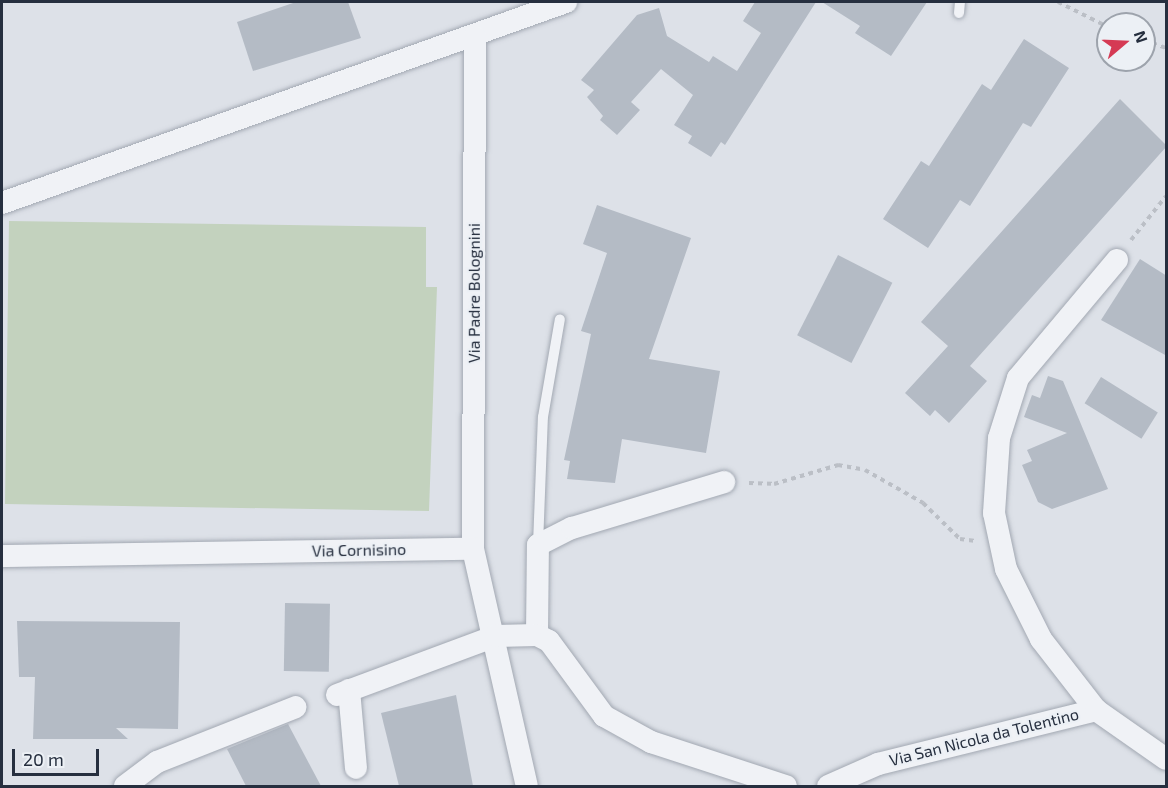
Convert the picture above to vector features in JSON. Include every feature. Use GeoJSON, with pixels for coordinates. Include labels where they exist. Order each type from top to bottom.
{"type":"FeatureCollection","features":[{"type":"Feature","properties":{"kind":"street"},"geometry":{"type":"LineString","coordinates":[[2,203],[475,37],[566,2]]}},
{"type":"Feature","properties":{"kind":"street","name":"Via Padre Bolognini"},"geometry":{"type":"LineString","coordinates":[[473,549],[475,37]]}},
{"type":"Feature","properties":{"kind":"street"},"geometry":{"type":"LineString","coordinates":[[1096,710],[1041,639],[999,545],[994,513],[999,438],[1018,378],[1117,261]]}},
{"type":"Feature","properties":{"kind":"street"},"geometry":{"type":"LineString","coordinates":[[537,635],[538,545],[572,528],[724,482]]}},
{"type":"Feature","properties":{"kind":"street"},"geometry":{"type":"LineString","coordinates":[[473,549],[496,636],[527,786]]}},
{"type":"Feature","properties":{"kind":"street","name":"Via Cornisino"},"geometry":{"type":"LineString","coordinates":[[2,556],[473,549]]}},
{"type":"Feature","properties":{"kind":"street"},"geometry":{"type":"LineString","coordinates":[[356,768],[343,693],[496,636],[537,635],[549,641],[604,716],[651,742],[786,786]]}},
{"type":"Feature","properties":{"kind":"street"},"geometry":{"type":"LineString","coordinates":[[125,786],[157,762],[296,707]]}},
{"type":"Feature","properties":{"kind":"street","name":"Via San Nicola da Tolentino"},"geometry":{"type":"LineString","coordinates":[[828,786],[878,764],[1096,710],[1167,759]]}},
{"type":"Feature","properties":{"kind":"lane"},"geometry":{"type":"LineString","coordinates":[[959,13],[960,2]]}},
{"type":"Feature","properties":{"kind":"lane"},"geometry":{"type":"LineString","coordinates":[[538,545],[543,417],[560,320]]}},
{"type":"Feature","properties":{"kind":"path"},"geometry":{"type":"LineString","coordinates":[[1058,2],[1096,21]]}},
{"type":"Feature","properties":{"kind":"path"},"geometry":{"type":"LineString","coordinates":[[1117,261],[1167,196]]}},
{"type":"Feature","properties":{"kind":"path"},"geometry":{"type":"LineString","coordinates":[[724,482],[774,484],[838,465],[865,470],[922,503],[960,539],[999,545]]}},
{"type":"Feature","properties":{"kind":"green space"},"geometry":{"type":"Polygon","coordinates":[[[9,221],[426,227],[426,287],[437,287],[429,511],[5,504],[9,221]]]}},
{"type":"Feature","properties":{"kind":"building"},"geometry":{"type":"Polygon","coordinates":[[[296,2],[348,2],[361,38],[253,71],[237,22],[296,2]]]}},
{"type":"Feature","properties":{"kind":"building"},"geometry":{"type":"Polygon","coordinates":[[[755,2],[816,2],[725,145],[721,142],[711,157],[688,143],[692,136],[674,125],[693,95],[661,69],[631,102],[640,110],[617,135],[600,120],[603,116],[587,97],[594,90],[581,80],[637,15],[659,8],[667,36],[709,62],[713,56],[737,71],[761,33],[743,21],[755,2]]]}},
{"type":"Feature","properties":{"kind":"building"},"geometry":{"type":"Polygon","coordinates":[[[822,2],[927,2],[891,56],[855,33],[860,26],[822,2]]]}},
{"type":"Feature","properties":{"kind":"building"},"geometry":{"type":"Polygon","coordinates":[[[1024,39],[1069,68],[1031,127],[1023,123],[970,206],[960,200],[928,248],[883,219],[921,161],[929,166],[982,84],[991,90],[1024,39]]]}},
{"type":"Feature","properties":{"kind":"building"},"geometry":{"type":"Polygon","coordinates":[[[1120,99],[1167,146],[970,366],[987,381],[949,423],[935,410],[930,416],[905,393],[948,346],[921,322],[1120,99]]]}},
{"type":"Feature","properties":{"kind":"building"},"geometry":{"type":"Polygon","coordinates":[[[597,205],[691,238],[649,359],[720,371],[706,453],[622,439],[615,483],[567,479],[570,461],[564,460],[591,334],[581,331],[607,253],[583,244],[597,205]]]}},
{"type":"Feature","properties":{"kind":"building"},"geometry":{"type":"Polygon","coordinates":[[[838,255],[892,283],[851,363],[797,335],[838,255]]]}},
{"type":"Feature","properties":{"kind":"building"},"geometry":{"type":"Polygon","coordinates":[[[1140,259],[1167,276],[1167,356],[1101,320],[1140,259]]]}},
{"type":"Feature","properties":{"kind":"building"},"geometry":{"type":"Polygon","coordinates":[[[1048,376],[1063,381],[1108,489],[1052,509],[1038,502],[1022,465],[1032,461],[1027,450],[1067,433],[1024,417],[1032,395],[1040,398],[1048,376]]]}},
{"type":"Feature","properties":{"kind":"building"},"geometry":{"type":"Polygon","coordinates":[[[1101,377],[1158,413],[1141,439],[1085,403],[1101,377]]]}},
{"type":"Feature","properties":{"kind":"building"},"geometry":{"type":"Polygon","coordinates":[[[285,603],[330,604],[329,672],[284,671],[285,603]]]}},
{"type":"Feature","properties":{"kind":"building"},"geometry":{"type":"Polygon","coordinates":[[[17,621],[180,622],[178,729],[116,728],[128,739],[33,739],[35,677],[19,677],[17,621]]]}},
{"type":"Feature","properties":{"kind":"building"},"geometry":{"type":"Polygon","coordinates":[[[456,695],[473,786],[399,786],[381,713],[456,695]]]}},
{"type":"Feature","properties":{"kind":"building"},"geometry":{"type":"Polygon","coordinates":[[[288,724],[321,786],[246,786],[227,749],[288,724]]]}}]}
